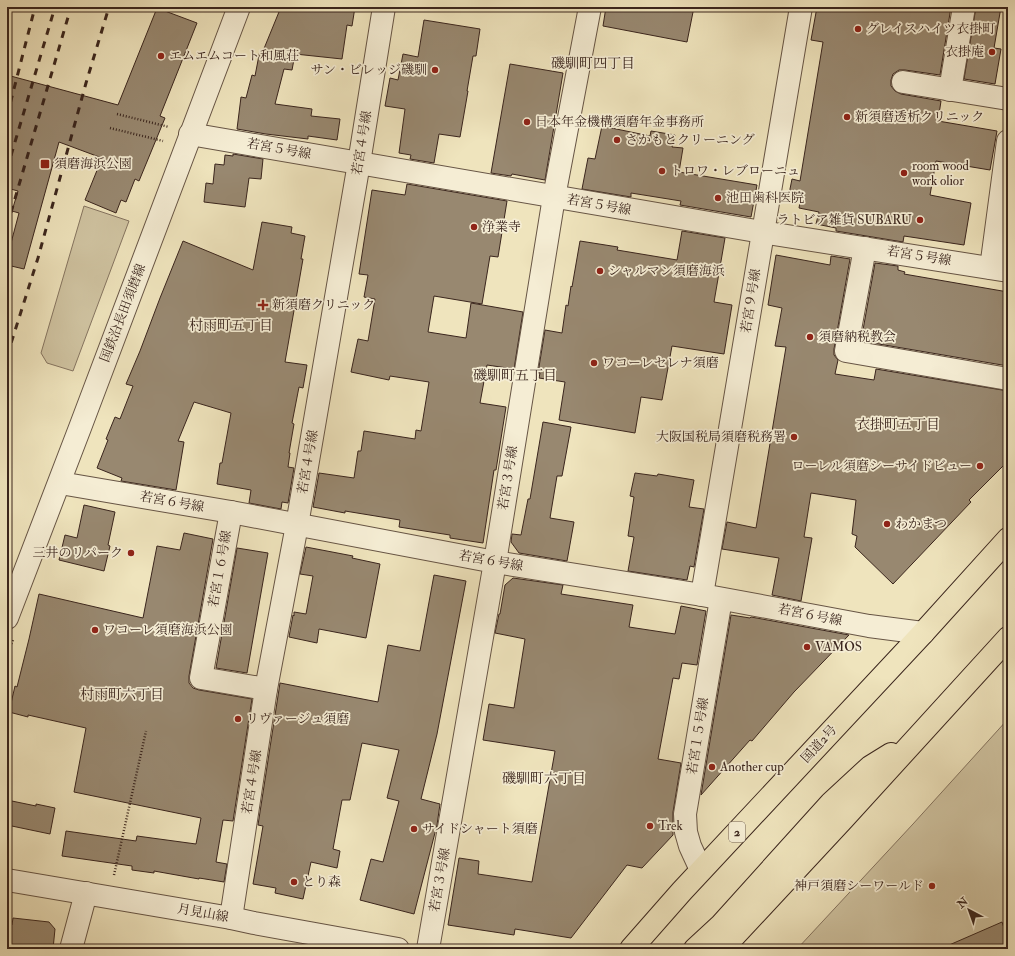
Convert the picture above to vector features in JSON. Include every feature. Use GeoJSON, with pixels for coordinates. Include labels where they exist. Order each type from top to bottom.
{"type":"FeatureCollection","features":[{"type":"Feature","properties":{"kind":"highway","name":"国道2号"},"geometry":{"type":"LineString","coordinates":[[630,949],[923,633],[1008,539]]}},
{"type":"Feature","properties":{"kind":"highway"},"geometry":{"type":"LineString","coordinates":[[722,949],[1008,638]]}},
{"type":"Feature","properties":{"kind":"highway"},"geometry":{"type":"LineString","coordinates":[[695,949],[721,925],[831,802],[870,767],[914,740]]}},
{"type":"Feature","properties":{"kind":"street","name":"国鉄沿長田須磨線"},"geometry":{"type":"LineString","coordinates":[[7,618],[60,483],[239,7]]}},
{"type":"Feature","properties":{"kind":"street","name":"若宮４号線"},"geometry":{"type":"LineString","coordinates":[[231,918],[266,689],[297,525],[384,7]]}},
{"type":"Feature","properties":{"kind":"street","name":"若宮３号線"},"geometry":{"type":"LineString","coordinates":[[428,949],[495,562],[554,197],[590,7]]}},
{"type":"Feature","properties":{"kind":"street","name":"若宮９号線"},"geometry":{"type":"LineString","coordinates":[[711,597],[762,232],[801,7]]}},
{"type":"Feature","properties":{"kind":"street"},"geometry":{"type":"LineString","coordinates":[[950,90],[964,7]]}},
{"type":"Feature","properties":{"kind":"street"},"geometry":{"type":"LineString","coordinates":[[903,82],[1008,99]]}},
{"type":"Feature","properties":{"kind":"street","name":"若宮５号線"},"geometry":{"type":"LineString","coordinates":[[190,134],[762,232],[999,269]]}},
{"type":"Feature","properties":{"kind":"street"},"geometry":{"type":"LineString","coordinates":[[999,269],[1008,141]]}},
{"type":"Feature","properties":{"kind":"street"},"geometry":{"type":"LineString","coordinates":[[864,248],[846,351],[1008,379]]}},
{"type":"Feature","properties":{"kind":"street","name":"若宮６号線"},"geometry":{"type":"LineString","coordinates":[[60,483],[230,512],[495,562],[711,597],[869,626],[923,633]]}},
{"type":"Feature","properties":{"kind":"street","name":"若宮１６号線"},"geometry":{"type":"LineString","coordinates":[[230,512],[201,678],[266,689]]}},
{"type":"Feature","properties":{"kind":"street","name":"若宮１５号線"},"geometry":{"type":"LineString","coordinates":[[702,870],[690,846],[686,832],[685,814],[711,597]]}},
{"type":"Feature","properties":{"kind":"street","name":"月見山線"},"geometry":{"type":"LineString","coordinates":[[7,880],[231,918],[398,949]]}},
{"type":"Feature","properties":{"kind":"street"},"geometry":{"type":"LineString","coordinates":[[71,949],[86,893]]}},
{"type":"Feature","properties":{"kind":"path"},"geometry":{"type":"LineString","coordinates":[[117,114],[166,126]]}},
{"type":"Feature","properties":{"kind":"path"},"geometry":{"type":"LineString","coordinates":[[110,128],[164,141],[166,145]]}},
{"type":"Feature","properties":{"kind":"path"},"geometry":{"type":"LineString","coordinates":[[114,875],[146,731]]}},
{"type":"Feature","properties":{"kind":"shaded area"},"geometry":{"type":"Polygon","coordinates":[[[84,206],[129,221],[73,371],[47,363],[41,353],[84,206]]]}},
{"type":"Feature","properties":{"kind":"shaded area","name":"神戸須磨シーワールド"},"geometry":{"type":"Polygon","coordinates":[[[1008,719],[1008,949],[797,949],[913,824],[1008,719]]]}},
{"type":"Feature","properties":{"kind":"building"},"geometry":{"type":"Polygon","coordinates":[[[281,7],[355,7],[352,26],[347,25],[342,59],[295,54],[292,70],[284,69],[275,104],[312,109],[311,116],[340,119],[337,140],[308,136],[308,139],[237,129],[241,97],[246,98],[252,75],[255,76],[260,50],[263,51],[281,7]]]}},
{"type":"Feature","properties":{"kind":"building"},"geometry":{"type":"Polygon","coordinates":[[[606,7],[694,7],[687,42],[603,26],[606,7]]]}},
{"type":"Feature","properties":{"kind":"building"},"geometry":{"type":"Polygon","coordinates":[[[817,7],[951,7],[940,75],[899,70],[893,74],[891,86],[895,91],[901,94],[941,101],[938,121],[997,131],[990,170],[936,161],[930,195],[971,203],[964,245],[904,236],[903,242],[836,231],[836,228],[816,224],[819,212],[799,208],[800,202],[788,199],[792,179],[800,181],[823,42],[811,40],[817,7]]]}},
{"type":"Feature","properties":{"kind":"building"},"geometry":{"type":"Polygon","coordinates":[[[976,7],[1001,7],[994,48],[1001,49],[995,84],[964,79],[976,7]]]}},
{"type":"Feature","properties":{"kind":"building"},"geometry":{"type":"Polygon","coordinates":[[[157,8],[197,23],[160,116],[165,118],[139,181],[135,179],[126,202],[121,200],[116,213],[85,200],[102,158],[59,142],[24,269],[7,265],[7,258],[19,213],[12,211],[18,191],[7,188],[7,75],[118,105],[157,8]]]}},
{"type":"Feature","properties":{"kind":"building"},"geometry":{"type":"Polygon","coordinates":[[[424,20],[480,29],[476,56],[473,56],[460,137],[439,134],[434,163],[410,159],[411,155],[399,153],[405,109],[385,106],[390,78],[398,80],[403,54],[418,57],[424,20]]]}},
{"type":"Feature","properties":{"kind":"building","name":"日本年金機構須磨年金事務所"},"geometry":{"type":"Polygon","coordinates":[[[510,64],[563,73],[545,180],[512,174],[511,176],[491,173],[510,64]]]}},
{"type":"Feature","properties":{"kind":"building"},"geometry":{"type":"Polygon","coordinates":[[[602,126],[650,136],[651,131],[675,135],[672,147],[683,148],[679,172],[757,185],[751,217],[680,205],[681,201],[631,193],[631,197],[582,189],[588,158],[595,159],[602,126]]]}},
{"type":"Feature","properties":{"kind":"building"},"geometry":{"type":"Polygon","coordinates":[[[233,154],[263,159],[261,179],[249,178],[245,207],[204,202],[206,183],[213,184],[215,164],[224,165],[225,155],[233,156],[233,154]]]}},
{"type":"Feature","properties":{"kind":"building"},"geometry":{"type":"Polygon","coordinates":[[[407,184],[507,201],[498,257],[490,256],[482,304],[434,296],[428,332],[466,338],[471,303],[523,312],[514,369],[487,365],[480,403],[506,407],[496,470],[494,470],[483,543],[450,538],[450,535],[399,527],[400,520],[345,511],[345,513],[313,507],[319,473],[354,478],[358,451],[361,451],[364,431],[415,439],[416,430],[421,431],[429,382],[390,376],[389,380],[351,372],[358,339],[368,341],[375,299],[364,297],[368,275],[359,274],[372,190],[405,195],[407,184]]]}},
{"type":"Feature","properties":{"kind":"building"},"geometry":{"type":"Polygon","coordinates":[[[262,222],[292,227],[291,233],[305,236],[301,259],[303,259],[285,362],[307,365],[303,388],[299,387],[292,423],[294,424],[288,467],[294,468],[288,503],[282,502],[281,509],[249,503],[251,490],[217,484],[231,413],[194,402],[178,441],[184,442],[176,490],[121,481],[122,478],[97,468],[115,417],[120,419],[133,386],[126,384],[183,241],[253,270],[262,222]]]}},
{"type":"Feature","properties":{"kind":"building"},"geometry":{"type":"Polygon","coordinates":[[[682,231],[725,238],[714,302],[732,305],[724,354],[672,346],[662,400],[641,397],[635,433],[559,420],[565,382],[539,378],[540,373],[538,373],[545,330],[562,333],[566,305],[568,306],[580,241],[618,247],[617,250],[677,260],[682,231]]]}},
{"type":"Feature","properties":{"kind":"building"},"geometry":{"type":"Polygon","coordinates":[[[776,255],[830,265],[831,256],[850,259],[834,349],[834,355],[838,360],[835,374],[874,380],[876,369],[1008,391],[1008,461],[969,500],[971,502],[893,584],[855,547],[857,536],[852,534],[856,500],[811,493],[804,537],[812,538],[801,601],[772,595],[779,558],[722,549],[727,522],[756,528],[786,347],[775,346],[782,308],[768,305],[776,255]]]}},
{"type":"Feature","properties":{"kind":"building"},"geometry":{"type":"Polygon","coordinates":[[[875,263],[898,266],[898,270],[905,272],[904,274],[1008,292],[1008,366],[861,341],[875,263]]]}},
{"type":"Feature","properties":{"kind":"building"},"geometry":{"type":"Polygon","coordinates":[[[543,422],[571,427],[562,476],[557,476],[550,518],[574,522],[567,561],[519,553],[511,542],[512,534],[521,535],[528,499],[530,499],[543,422]]]}},
{"type":"Feature","properties":{"kind":"building"},"geometry":{"type":"Polygon","coordinates":[[[635,473],[657,476],[658,474],[694,480],[689,507],[704,509],[694,567],[690,566],[687,580],[628,571],[634,537],[628,536],[634,497],[630,496],[635,473]]]}},
{"type":"Feature","properties":{"kind":"building"},"geometry":{"type":"Polygon","coordinates":[[[84,505],[115,512],[108,545],[110,546],[104,571],[59,560],[65,535],[77,538],[84,505]]]}},
{"type":"Feature","properties":{"kind":"building"},"geometry":{"type":"Polygon","coordinates":[[[184,533],[213,539],[189,683],[193,688],[199,690],[252,699],[233,821],[223,820],[216,862],[227,864],[224,882],[154,871],[154,873],[132,870],[132,866],[62,856],[66,831],[136,841],[137,836],[196,844],[201,818],[74,792],[86,728],[9,712],[15,686],[17,687],[39,594],[143,618],[157,546],[180,550],[184,533]]]}},
{"type":"Feature","properties":{"kind":"building"},"geometry":{"type":"Polygon","coordinates":[[[306,547],[353,556],[352,558],[380,564],[366,638],[319,629],[317,643],[289,637],[294,612],[306,614],[313,576],[300,574],[306,547]]]}},
{"type":"Feature","properties":{"kind":"building"},"geometry":{"type":"Polygon","coordinates":[[[237,548],[268,553],[247,673],[216,668],[237,548]]]}},
{"type":"Feature","properties":{"kind":"building"},"geometry":{"type":"Polygon","coordinates":[[[434,575],[466,581],[437,734],[421,799],[440,804],[437,825],[414,914],[360,900],[371,859],[383,862],[399,801],[387,798],[399,750],[362,743],[350,800],[342,800],[333,849],[340,851],[337,868],[311,862],[303,899],[275,893],[276,888],[253,884],[263,826],[258,825],[280,683],[378,702],[388,645],[420,651],[434,575]]]}},
{"type":"Feature","properties":{"kind":"building"},"geometry":{"type":"Polygon","coordinates":[[[513,578],[563,585],[561,594],[633,605],[629,627],[675,634],[681,606],[706,611],[697,665],[682,663],[679,679],[673,678],[658,759],[681,763],[673,812],[673,835],[642,868],[627,865],[571,938],[515,929],[514,935],[448,925],[459,858],[479,861],[478,874],[532,882],[555,751],[483,740],[489,704],[514,708],[525,639],[495,633],[505,585],[513,578]]]}},
{"type":"Feature","properties":{"kind":"building"},"geometry":{"type":"Polygon","coordinates":[[[731,615],[751,617],[849,635],[794,692],[752,741],[750,740],[701,795],[731,615]]]}},
{"type":"Feature","properties":{"kind":"building"},"geometry":{"type":"Polygon","coordinates":[[[7,800],[55,808],[50,834],[7,825],[7,800]]]}},
{"type":"Feature","properties":{"kind":"building"},"geometry":{"type":"Polygon","coordinates":[[[13,918],[49,922],[55,929],[53,949],[7,949],[7,925],[12,925],[13,918]]]}},
{"type":"Feature","properties":{"kind":"building"},"geometry":{"type":"Polygon","coordinates":[[[1002,922],[1008,940],[1008,949],[940,949],[1002,922]]]}},
{"type":"Feature","properties":{"kind":"railway"},"geometry":{"type":"LineString","coordinates":[[7,116],[35,7]]}},
{"type":"Feature","properties":{"kind":"railway"},"geometry":{"type":"LineString","coordinates":[[7,169],[55,7]]}},
{"type":"Feature","properties":{"kind":"railway"},"geometry":{"type":"LineString","coordinates":[[7,226],[71,7]]}},
{"type":"Feature","properties":{"kind":"railway"},"geometry":{"type":"LineString","coordinates":[[7,356],[38,258],[86,83],[109,7]]}},
{"type":"Feature","properties":{"kind":"place","name":"グレイスハイツ衣掛町"},"geometry":{"type":"Point","coordinates":[858,29]}},
{"type":"Feature","properties":{"kind":"place","name":"衣掛庵"},"geometry":{"type":"Point","coordinates":[992,52]}},
{"type":"Feature","properties":{"kind":"place","name":"エムエムコート和風荘"},"geometry":{"type":"Point","coordinates":[161,56]}},
{"type":"Feature","properties":{"kind":"place","name":"サン・ビレッジ磯馴"},"geometry":{"type":"Point","coordinates":[435,70]}},
{"type":"Feature","properties":{"kind":"place","name":"新須磨透析クリニック"},"geometry":{"type":"Point","coordinates":[847,117]}},
{"type":"Feature","properties":{"kind":"place","name":"日本年金機構須磨年金事務所"},"geometry":{"type":"Point","coordinates":[527,122]}},
{"type":"Feature","properties":{"kind":"place","name":"さかもとクリーニング"},"geometry":{"type":"Point","coordinates":[617,140]}},
{"type":"Feature","properties":{"kind":"place","name":"須磨海浜公園"},"geometry":{"type":"Point","coordinates":[45,164]}},
{"type":"Feature","properties":{"kind":"place","name":"トロワ・レブローニュ"},"geometry":{"type":"Point","coordinates":[662,171]}},
{"type":"Feature","properties":{"kind":"place","name":"room wood work olior"},"geometry":{"type":"Point","coordinates":[904,173]}},
{"type":"Feature","properties":{"kind":"place","name":"池田歯科医院"},"geometry":{"type":"Point","coordinates":[718,198]}},
{"type":"Feature","properties":{"kind":"place","name":"ラトビア雑貨 SUBARU"},"geometry":{"type":"Point","coordinates":[920,220]}},
{"type":"Feature","properties":{"kind":"place","name":"浄業寺"},"geometry":{"type":"Point","coordinates":[474,227]}},
{"type":"Feature","properties":{"kind":"place","name":"シャルマン須磨海浜"},"geometry":{"type":"Point","coordinates":[600,271]}},
{"type":"Feature","properties":{"kind":"place","name":"新須磨クリニック"},"geometry":{"type":"Point","coordinates":[263,305]}},
{"type":"Feature","properties":{"kind":"place","name":"須磨納税教会"},"geometry":{"type":"Point","coordinates":[810,337]}},
{"type":"Feature","properties":{"kind":"place","name":"ワコーレセレナ須磨"},"geometry":{"type":"Point","coordinates":[594,363]}},
{"type":"Feature","properties":{"kind":"place","name":"大阪国税局須磨税務署"},"geometry":{"type":"Point","coordinates":[794,437]}},
{"type":"Feature","properties":{"kind":"place","name":"ローレル須磨シーサイドビュー"},"geometry":{"type":"Point","coordinates":[980,466]}},
{"type":"Feature","properties":{"kind":"place","name":"わかまつ"},"geometry":{"type":"Point","coordinates":[887,524]}},
{"type":"Feature","properties":{"kind":"place","name":"三井のリパーク"},"geometry":{"type":"Point","coordinates":[131,553]}},
{"type":"Feature","properties":{"kind":"place","name":"ワコーレ須磨海浜公園"},"geometry":{"type":"Point","coordinates":[95,630]}},
{"type":"Feature","properties":{"kind":"place","name":"VAMOS"},"geometry":{"type":"Point","coordinates":[807,647]}},
{"type":"Feature","properties":{"kind":"place","name":"リヴァージュ須磨"},"geometry":{"type":"Point","coordinates":[238,719]}},
{"type":"Feature","properties":{"kind":"place","name":"Another cup"},"geometry":{"type":"Point","coordinates":[712,767]}},
{"type":"Feature","properties":{"kind":"place","name":"Trek"},"geometry":{"type":"Point","coordinates":[650,826]}},
{"type":"Feature","properties":{"kind":"place","name":"サイドシャート須磨"},"geometry":{"type":"Point","coordinates":[414,829]}},
{"type":"Feature","properties":{"kind":"place","name":"とり森"},"geometry":{"type":"Point","coordinates":[294,882]}},
{"type":"Feature","properties":{"kind":"place","name":"神戸須磨シーワールド"},"geometry":{"type":"Point","coordinates":[932,886]}},
{"type":"Feature","properties":{"kind":"district","name":"磯馴町四丁目"},"geometry":{"type":"Point","coordinates":[593,63]}},
{"type":"Feature","properties":{"kind":"district","name":"村雨町五丁目"},"geometry":{"type":"Point","coordinates":[231,325]}},
{"type":"Feature","properties":{"kind":"district","name":"磯馴町五丁目"},"geometry":{"type":"Point","coordinates":[515,375]}},
{"type":"Feature","properties":{"kind":"district","name":"衣掛町五丁目"},"geometry":{"type":"Point","coordinates":[898,424]}},
{"type":"Feature","properties":{"kind":"district","name":"村雨町六丁目"},"geometry":{"type":"Point","coordinates":[122,694]}},
{"type":"Feature","properties":{"kind":"district","name":"磯馴町六丁目"},"geometry":{"type":"Point","coordinates":[544,778]}}]}
